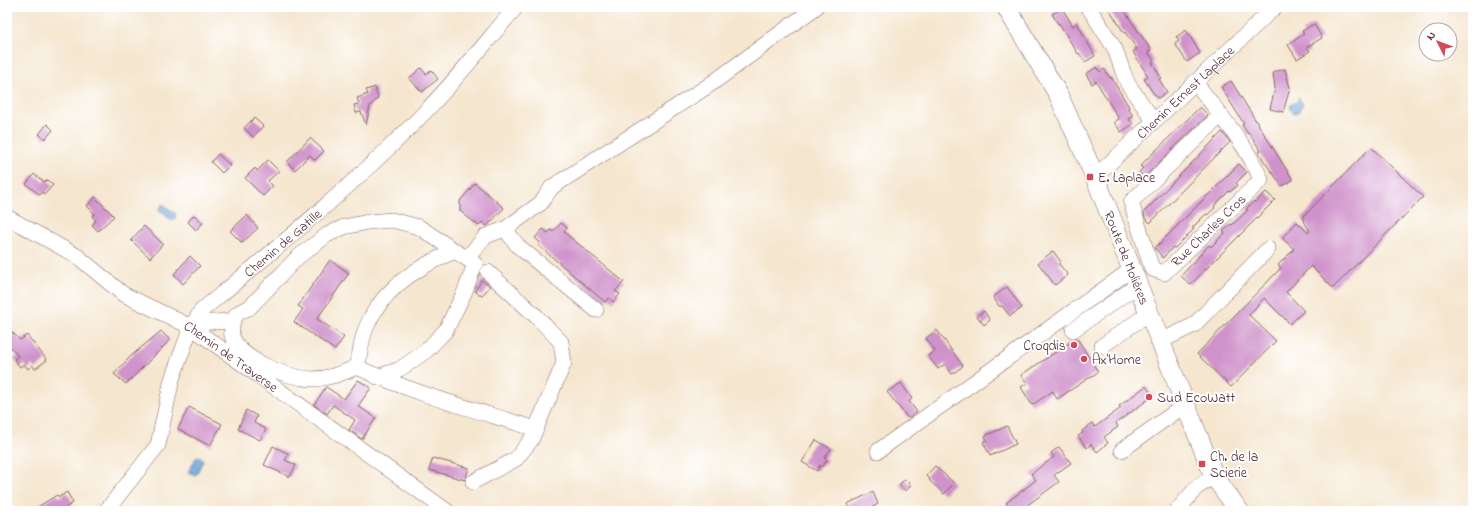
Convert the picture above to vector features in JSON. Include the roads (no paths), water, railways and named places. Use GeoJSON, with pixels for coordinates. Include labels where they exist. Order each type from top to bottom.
{"type":"FeatureCollection","features":[{"type":"Feature","properties":{"kind":"main road","name":"Route de Molières"},"geometry":{"type":"LineString","coordinates":[[1006,7],[1058,94],[1095,177],[1214,476],[1239,511]]}},
{"type":"Feature","properties":{"kind":"street","name":"Chemin de Gatille"},"geometry":{"type":"LineString","coordinates":[[106,511],[158,445],[172,379],[192,325],[201,311],[333,200],[385,151],[426,111],[516,7]]}},
{"type":"Feature","properties":{"kind":"street"},"geometry":{"type":"LineString","coordinates":[[357,368],[366,329],[375,310],[391,290],[434,260],[465,258],[486,236],[505,229],[541,203],[552,187],[712,84],[816,7]]}},
{"type":"Feature","properties":{"kind":"street"},"geometry":{"type":"LineString","coordinates":[[1088,7],[1092,11],[1115,49],[1128,84],[1154,121]]}},
{"type":"Feature","properties":{"kind":"street","name":"Chemin Ernest Laplace"},"geometry":{"type":"LineString","coordinates":[[1095,177],[1275,7]]}},
{"type":"Feature","properties":{"kind":"street","name":"Rue Charles Cros"},"geometry":{"type":"LineString","coordinates":[[1195,82],[1220,116],[1254,164],[1261,180],[1164,273],[1152,269],[1130,202],[1220,116]]}},
{"type":"Feature","properties":{"kind":"street","name":"Chemin de Traverse"},"geometry":{"type":"LineString","coordinates":[[7,217],[77,256],[123,294],[192,325],[447,511]]}},
{"type":"Feature","properties":{"kind":"street"},"geometry":{"type":"LineString","coordinates":[[473,482],[516,459],[531,440],[536,429],[564,363],[561,342],[491,269],[465,258],[419,227],[392,220],[368,222],[344,227],[327,235],[298,257],[249,308],[239,311],[232,321],[231,335],[237,345],[251,359],[283,373],[312,379],[336,376],[357,368],[377,377],[442,400],[536,429]]}},
{"type":"Feature","properties":{"kind":"street"},"geometry":{"type":"LineString","coordinates":[[505,229],[518,246],[596,310]]}},
{"type":"Feature","properties":{"kind":"street"},"geometry":{"type":"LineString","coordinates":[[1161,342],[1194,325],[1268,249]]}},
{"type":"Feature","properties":{"kind":"street"},"geometry":{"type":"LineString","coordinates":[[377,377],[400,369],[426,351],[446,330],[466,291],[465,258]]}},
{"type":"Feature","properties":{"kind":"street"},"geometry":{"type":"LineString","coordinates":[[1073,330],[1135,277]]}},
{"type":"Feature","properties":{"kind":"street"},"geometry":{"type":"LineString","coordinates":[[878,451],[1135,277]]}},
{"type":"Feature","properties":{"kind":"street"},"geometry":{"type":"LineString","coordinates":[[1102,346],[1149,313]]}},
{"type":"Feature","properties":{"kind":"street"},"geometry":{"type":"LineString","coordinates":[[192,325],[232,321]]}},
{"type":"Feature","properties":{"kind":"street"},"geometry":{"type":"LineString","coordinates":[[1122,450],[1185,405]]}},
{"type":"Feature","properties":{"kind":"street"},"geometry":{"type":"LineString","coordinates":[[1177,511],[1196,488],[1214,476]]}},
{"type":"Feature","properties":{"kind":"water"},"geometry":{"type":"Polygon","coordinates":[[[1298,98],[1303,104],[1298,112],[1294,113],[1291,110],[1290,105],[1298,101],[1298,98]]]}},
{"type":"Feature","properties":{"kind":"water"},"geometry":{"type":"Polygon","coordinates":[[[163,204],[176,214],[175,219],[171,220],[158,210],[163,204]]]}},
{"type":"Feature","properties":{"kind":"water"},"geometry":{"type":"Polygon","coordinates":[[[199,456],[203,461],[196,475],[188,472],[196,458],[199,456]]]}},
{"type":"Feature","properties":{"kind":"place","name":"E. Laplace"},"geometry":{"type":"Point","coordinates":[1090,177]}},
{"type":"Feature","properties":{"kind":"place","name":"Croqdis"},"geometry":{"type":"Point","coordinates":[1074,345]}},
{"type":"Feature","properties":{"kind":"place","name":"Ax'Home"},"geometry":{"type":"Point","coordinates":[1084,359]}},
{"type":"Feature","properties":{"kind":"place","name":"Sud EcoWatt"},"geometry":{"type":"Point","coordinates":[1149,397]}},
{"type":"Feature","properties":{"kind":"place","name":"Ch. de la Scierie"},"geometry":{"type":"Point","coordinates":[1202,464]}}]}
